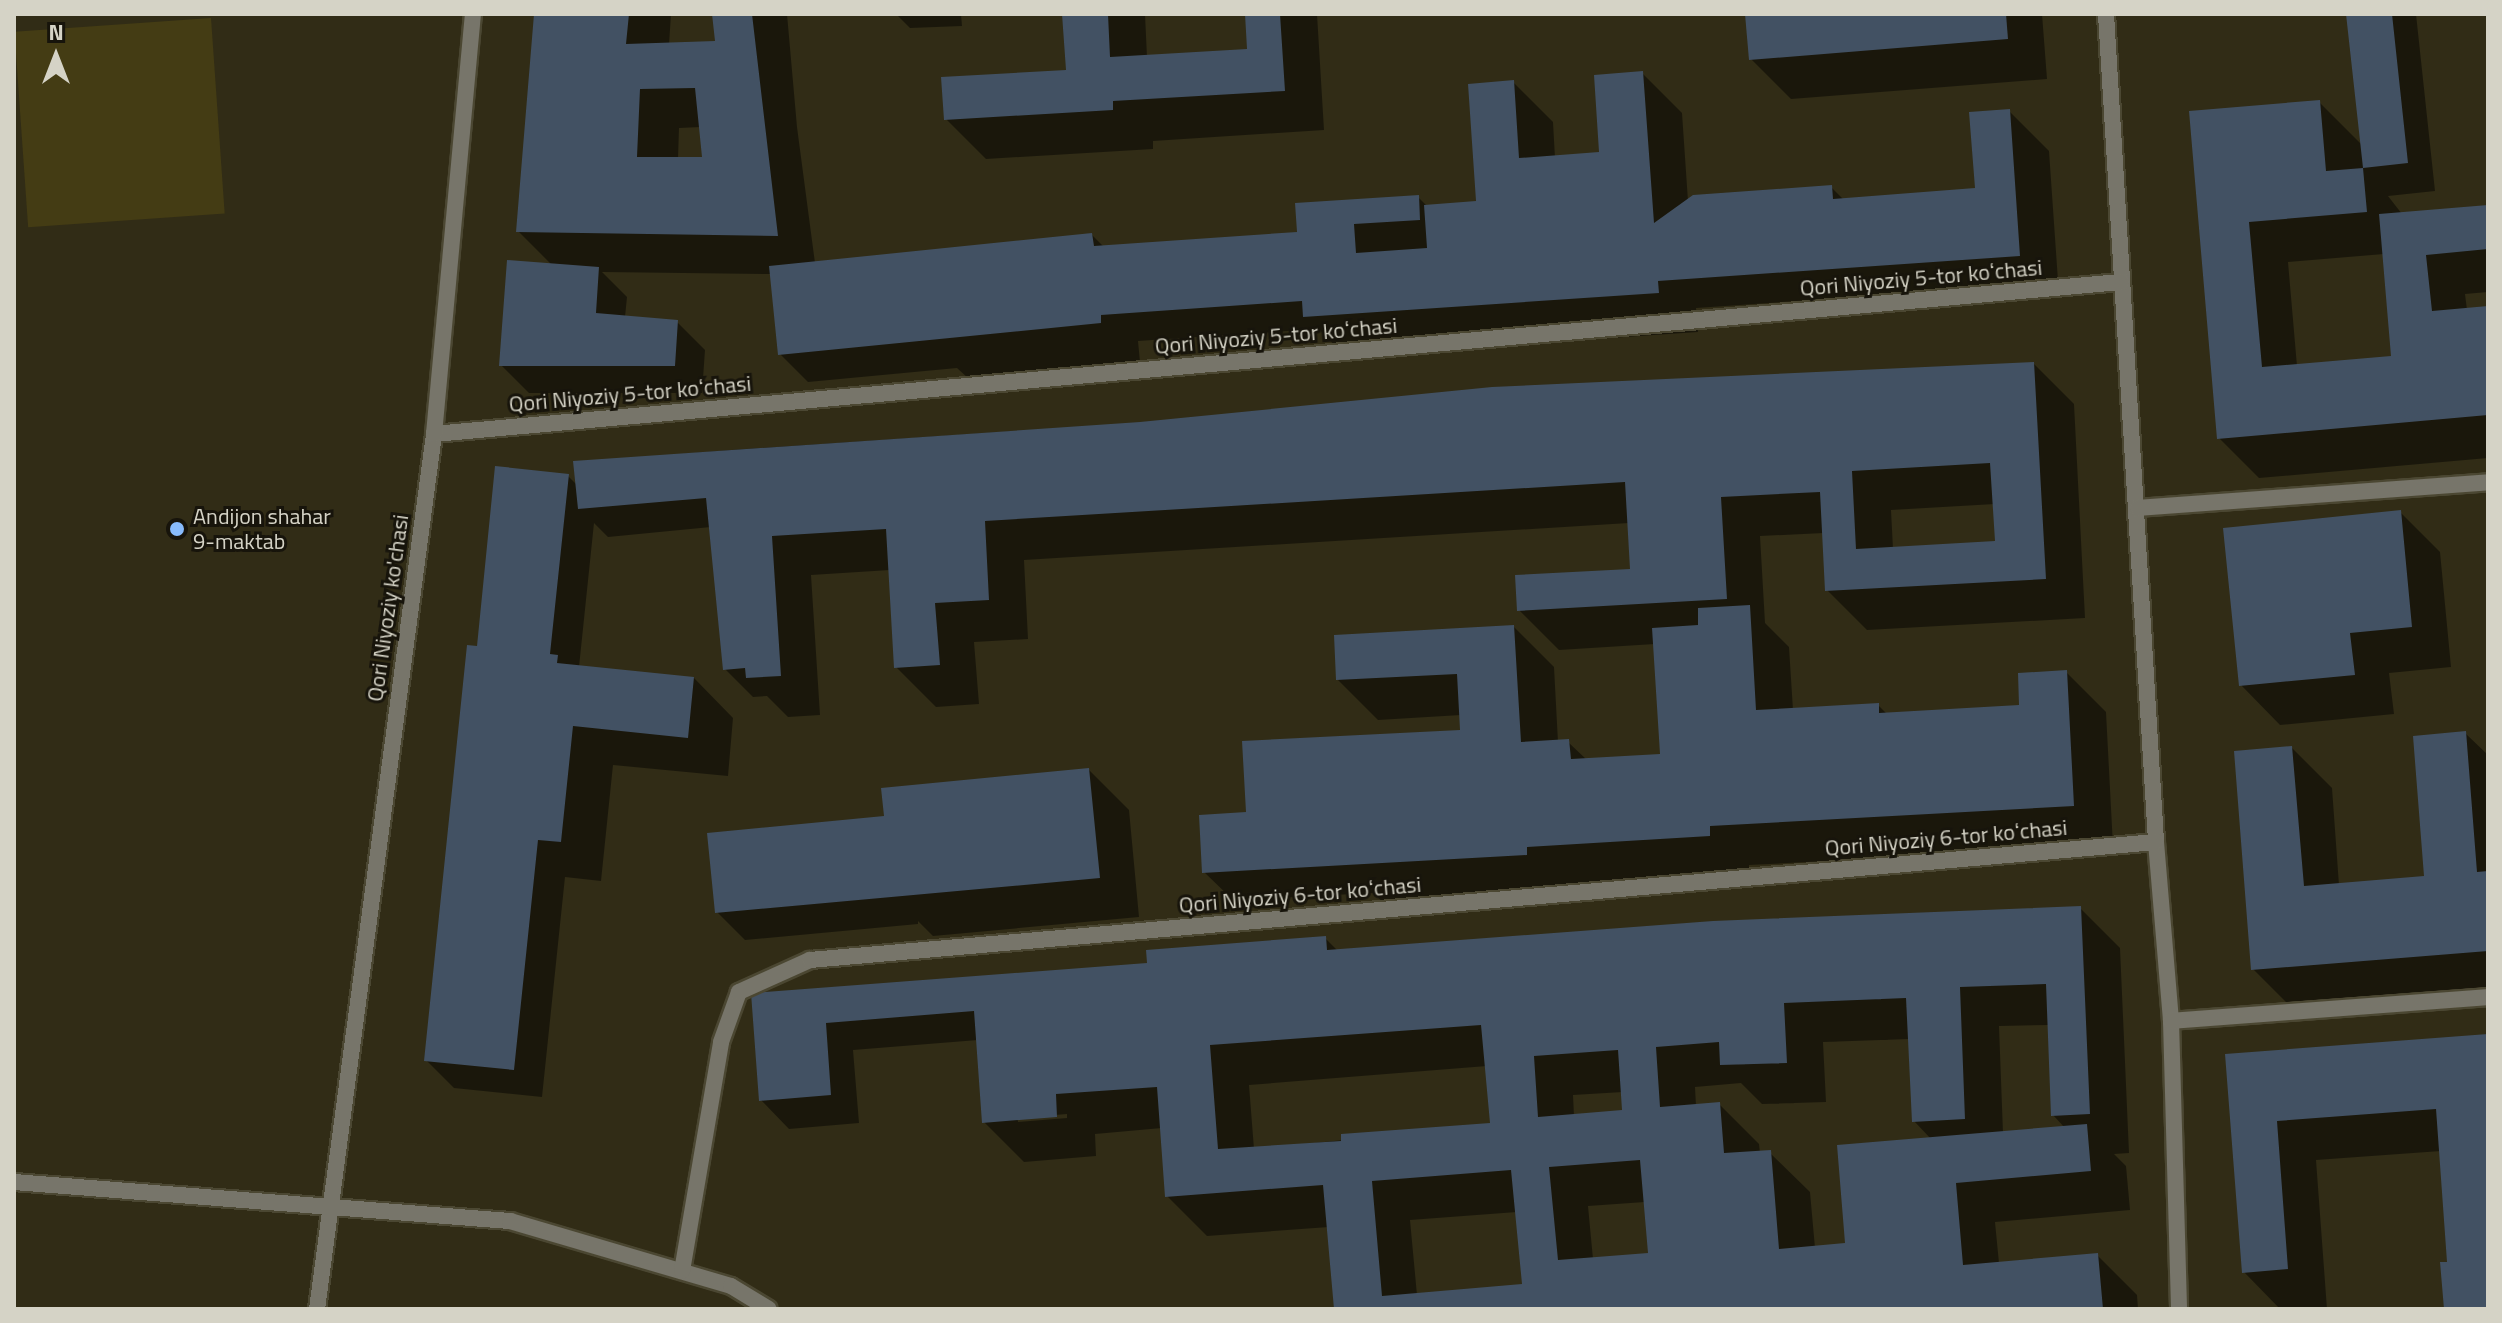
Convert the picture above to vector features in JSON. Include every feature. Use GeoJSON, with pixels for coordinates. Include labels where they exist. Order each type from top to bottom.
{"type":"FeatureCollection","features":[{"type":"Feature","properties":{"kind":"street","name":"Qori Niyoziy ko'chasi"},"geometry":{"type":"LineString","coordinates":[[317,1309],[434,434],[473,14]]}},
{"type":"Feature","properties":{"kind":"street"},"geometry":{"type":"LineString","coordinates":[[2106,14],[2156,842],[2171,1021],[2179,1309]]}},
{"type":"Feature","properties":{"kind":"street","name":"Qori Niyoziy 5-tor koʻchasi"},"geometry":{"type":"LineString","coordinates":[[434,434],[2121,282]]}},
{"type":"Feature","properties":{"kind":"street"},"geometry":{"type":"LineString","coordinates":[[2138,508],[2488,482]]}},
{"type":"Feature","properties":{"kind":"street","name":"Qori Niyoziy 6-tor koʻchasi"},"geometry":{"type":"LineString","coordinates":[[682,1271],[721,1042],[739,992],[810,960],[2156,842]]}},
{"type":"Feature","properties":{"kind":"street"},"geometry":{"type":"LineString","coordinates":[[2171,1021],[2488,997]]}},
{"type":"Feature","properties":{"kind":"street"},"geometry":{"type":"LineString","coordinates":[[14,1182],[510,1221],[731,1286],[769,1309]]}},
{"type":"Feature","properties":{"kind":"shaded area"},"geometry":{"type":"Polygon","coordinates":[[[211,18],[225,214],[28,227],[14,32],[211,18]]]}},
{"type":"Feature","properties":{"kind":"building"},"geometry":{"type":"Polygon","coordinates":[[[534,14],[629,14],[626,44],[715,41],[712,14],[752,14],[778,236],[516,232],[534,14]],[[695,88],[640,89],[637,157],[702,157],[695,88]]]}},
{"type":"Feature","properties":{"kind":"building"},"geometry":{"type":"Polygon","coordinates":[[[1062,14],[1108,14],[1110,57],[1247,49],[1245,14],[1280,14],[1285,91],[1113,101],[1113,110],[944,120],[941,77],[1066,70],[1062,14]]]}},
{"type":"Feature","properties":{"kind":"building"},"geometry":{"type":"Polygon","coordinates":[[[1745,14],[2006,14],[2008,39],[1749,60],[1745,14]]]}},
{"type":"Feature","properties":{"kind":"building"},"geometry":{"type":"Polygon","coordinates":[[[2346,14],[2392,14],[2408,163],[2363,168],[2346,14]]]}},
{"type":"Feature","properties":{"kind":"building"},"geometry":{"type":"Polygon","coordinates":[[[1643,71],[1654,223],[1693,195],[1832,185],[1833,199],[1975,188],[1969,112],[2010,109],[2020,256],[1658,281],[1659,293],[1303,317],[1302,301],[1101,315],[1101,323],[778,355],[769,266],[1092,233],[1094,246],[1297,232],[1295,203],[1419,195],[1420,220],[1354,224],[1356,253],[1427,248],[1424,205],[1476,201],[1468,84],[1514,80],[1519,158],[1599,152],[1594,75],[1643,71]]]}},
{"type":"Feature","properties":{"kind":"building"},"geometry":{"type":"Polygon","coordinates":[[[2320,100],[2326,171],[2363,168],[2367,212],[2249,222],[2262,367],[2391,356],[2379,214],[2488,205],[2488,249],[2426,255],[2432,311],[2488,306],[2488,415],[2217,439],[2189,111],[2320,100]]]}},
{"type":"Feature","properties":{"kind":"building"},"geometry":{"type":"Polygon","coordinates":[[[507,260],[599,267],[596,313],[678,320],[675,366],[499,366],[507,260]]]}},
{"type":"Feature","properties":{"kind":"building"},"geometry":{"type":"Polygon","coordinates":[[[2034,362],[2046,579],[1825,591],[1820,492],[1721,497],[1727,599],[1517,611],[1515,575],[1630,569],[1625,482],[985,521],[989,600],[935,603],[940,665],[894,668],[886,529],[772,536],[781,676],[746,678],[745,668],[723,670],[706,498],[578,509],[573,461],[1140,422],[1492,387],[2034,362]],[[1990,463],[1852,471],[1856,549],[1995,541],[1990,463]]]}},
{"type":"Feature","properties":{"kind":"building"},"geometry":{"type":"Polygon","coordinates":[[[495,466],[569,474],[550,654],[558,655],[557,663],[694,677],[688,738],[573,726],[561,842],[538,840],[514,1070],[424,1061],[467,645],[477,646],[495,466]]]}},
{"type":"Feature","properties":{"kind":"building"},"geometry":{"type":"Polygon","coordinates":[[[2401,510],[2412,627],[2350,633],[2355,675],[2239,686],[2223,528],[2401,510]]]}},
{"type":"Feature","properties":{"kind":"building"},"geometry":{"type":"Polygon","coordinates":[[[1750,605],[1756,710],[1879,703],[1879,713],[2019,705],[2018,673],[2067,670],[2074,806],[1710,826],[1710,836],[1527,847],[1527,855],[1202,873],[1199,815],[1246,812],[1242,741],[1460,730],[1457,674],[1336,680],[1334,635],[1514,625],[1521,742],[1569,739],[1571,759],[1660,754],[1652,628],[1698,625],[1698,608],[1750,605]]]}},
{"type":"Feature","properties":{"kind":"building"},"geometry":{"type":"Polygon","coordinates":[[[2466,731],[2477,872],[2488,871],[2488,951],[2251,970],[2234,751],[2292,746],[2304,886],[2424,876],[2413,736],[2466,731]]]}},
{"type":"Feature","properties":{"kind":"building"},"geometry":{"type":"Polygon","coordinates":[[[1089,768],[1100,878],[715,913],[707,833],[884,816],[881,788],[1089,768]]]}},
{"type":"Feature","properties":{"kind":"building"},"geometry":{"type":"Polygon","coordinates":[[[2081,906],[2090,1114],[2051,1116],[2046,984],[1960,987],[1965,1119],[1912,1122],[1906,998],[1784,1003],[1787,1063],[1720,1065],[1719,1042],[1656,1047],[1660,1107],[1720,1102],[1724,1153],[1771,1150],[1779,1249],[1845,1243],[1837,1145],[2087,1124],[2091,1171],[1956,1183],[1963,1265],[2098,1253],[2103,1309],[1334,1309],[1323,1185],[1165,1197],[1157,1087],[1056,1094],[1057,1117],[982,1123],[974,1011],[826,1023],[831,1095],[759,1101],[751,993],[1147,963],[1146,950],[1326,936],[1327,950],[1713,921],[2081,906]],[[1481,1025],[1210,1045],[1218,1149],[1341,1141],[1341,1134],[1490,1123],[1481,1025]],[[1618,1050],[1534,1056],[1538,1117],[1622,1110],[1618,1050]],[[1640,1160],[1549,1167],[1558,1260],[1648,1253],[1640,1160]],[[1511,1170],[1372,1181],[1382,1296],[1522,1284],[1511,1170]]]}},
{"type":"Feature","properties":{"kind":"building"},"geometry":{"type":"Polygon","coordinates":[[[2488,1034],[2488,1309],[2444,1309],[2440,1262],[2447,1262],[2436,1109],[2277,1121],[2288,1269],[2242,1273],[2225,1054],[2488,1034]]]}},
{"type":"Feature","properties":{"kind":"place","name":"Andijon shahar 9-maktab"},"geometry":{"type":"Point","coordinates":[177,529]}}]}
